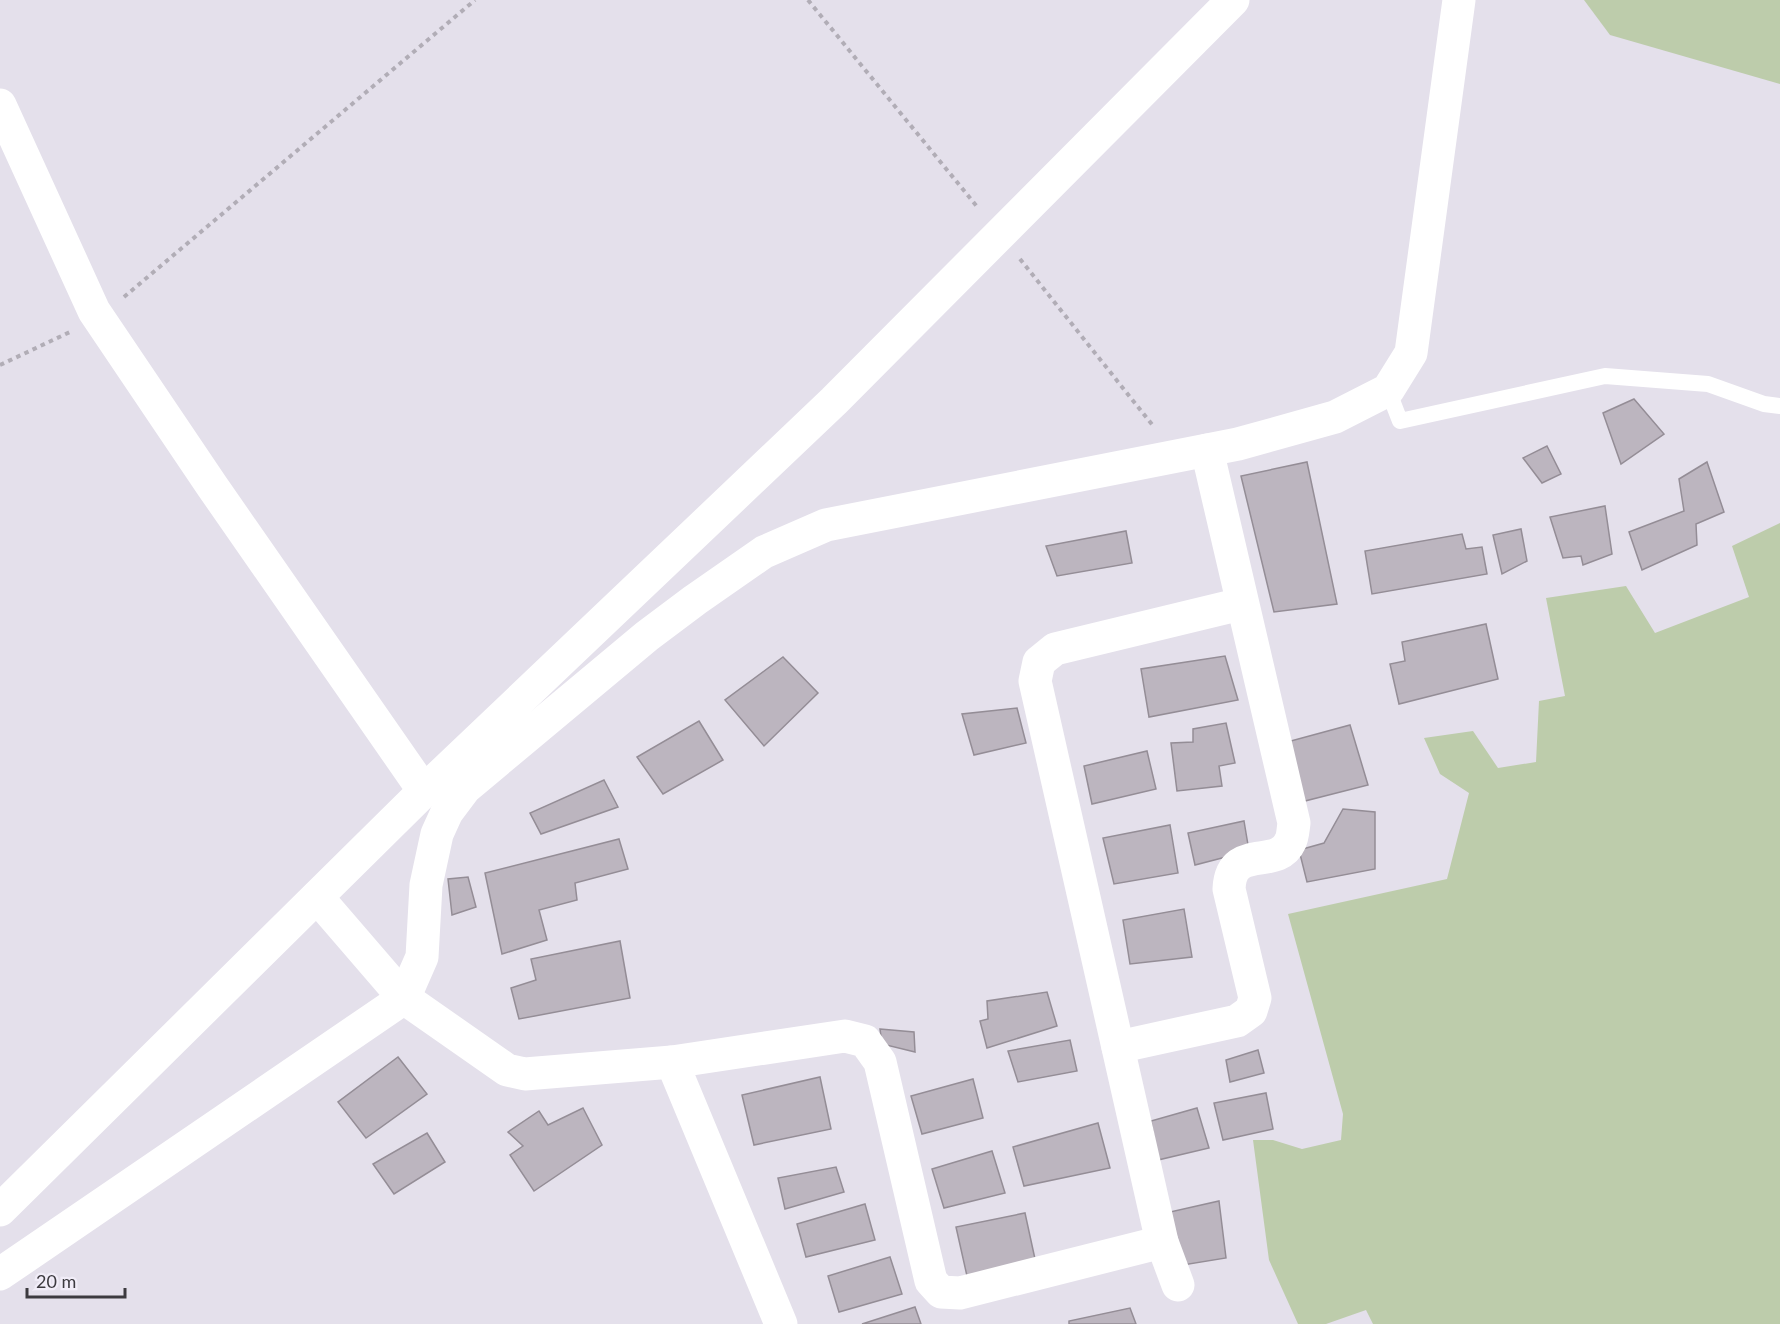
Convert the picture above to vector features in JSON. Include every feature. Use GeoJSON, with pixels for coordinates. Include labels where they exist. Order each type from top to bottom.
{"type":"FeatureCollection","features":[{"type":"Feature","properties":{"kind":"street"},"geometry":{"type":"LineString","coordinates":[[0,1210],[424,791],[834,400],[1233,0]]}},
{"type":"Feature","properties":{"kind":"street"},"geometry":{"type":"LineString","coordinates":[[0,1274],[404,998],[422,957],[426,885],[437,834],[447,812],[465,788],[647,636],[754,559],[826,525],[1207,450],[1335,417],[1388,390],[1411,353],[1459,0]]}},
{"type":"Feature","properties":{"kind":"street"},"geometry":{"type":"LineString","coordinates":[[0,105],[99,318],[219,496],[424,791]]}},
{"type":"Feature","properties":{"kind":"street"},"geometry":{"type":"LineString","coordinates":[[1118,1047],[1237,1021],[1251,1011],[1255,998],[1229,889],[1230,875],[1240,862],[1279,853],[1290,843],[1294,824],[1207,450]]}},
{"type":"Feature","properties":{"kind":"street"},"geometry":{"type":"LineString","coordinates":[[1178,1286],[1162,1242],[1035,681],[1039,662],[1055,649],[1241,604]]}},
{"type":"Feature","properties":{"kind":"street"},"geometry":{"type":"LineString","coordinates":[[317,897],[404,998],[507,1070],[525,1074],[672,1062],[845,1036],[866,1041],[880,1062],[932,1281],[941,1292],[960,1293],[1162,1242]]}},
{"type":"Feature","properties":{"kind":"street"},"geometry":{"type":"LineString","coordinates":[[672,1062],[781,1324]]}},
{"type":"Feature","properties":{"kind":"lane"},"geometry":{"type":"LineString","coordinates":[[1388,390],[1400,421],[1605,376],[1708,384],[1764,404],[1780,406]]}},
{"type":"Feature","properties":{"kind":"path"},"geometry":{"type":"LineString","coordinates":[[0,365],[99,318],[475,0]]}},
{"type":"Feature","properties":{"kind":"green space"},"geometry":{"type":"Polygon","coordinates":[[[1584,0],[1780,0],[1780,84],[1610,35],[1584,0]]]}},
{"type":"Feature","properties":{"kind":"green space"},"geometry":{"type":"Polygon","coordinates":[[[1780,523],[1780,1324],[1373,1324],[1366,1310],[1326,1324],[1298,1324],[1269,1260],[1253,1140],[1273,1140],[1302,1149],[1341,1140],[1343,1114],[1288,914],[1447,879],[1469,793],[1440,774],[1424,738],[1473,731],[1498,768],[1536,762],[1539,701],[1565,696],[1546,598],[1626,586],[1655,633],[1749,597],[1732,546],[1780,523]]]}},
{"type":"Feature","properties":{"kind":"building"},"geometry":{"type":"Polygon","coordinates":[[[1634,399],[1664,434],[1621,464],[1603,413],[1634,399]]]}},
{"type":"Feature","properties":{"kind":"building"},"geometry":{"type":"Polygon","coordinates":[[[1547,446],[1561,474],[1542,483],[1523,458],[1547,446]]]}},
{"type":"Feature","properties":{"kind":"building"},"geometry":{"type":"Polygon","coordinates":[[[1307,462],[1337,604],[1274,612],[1241,476],[1307,462]]]}},
{"type":"Feature","properties":{"kind":"building"},"geometry":{"type":"Polygon","coordinates":[[[1707,462],[1724,512],[1696,524],[1697,545],[1642,570],[1629,532],[1684,511],[1679,479],[1707,462]]]}},
{"type":"Feature","properties":{"kind":"building"},"geometry":{"type":"Polygon","coordinates":[[[1605,506],[1612,554],[1583,565],[1581,556],[1563,558],[1550,517],[1605,506]]]}},
{"type":"Feature","properties":{"kind":"building"},"geometry":{"type":"Polygon","coordinates":[[[1521,529],[1527,561],[1502,574],[1493,535],[1521,529]]]}},
{"type":"Feature","properties":{"kind":"building"},"geometry":{"type":"Polygon","coordinates":[[[1126,531],[1132,563],[1057,576],[1046,546],[1126,531]]]}},
{"type":"Feature","properties":{"kind":"building"},"geometry":{"type":"Polygon","coordinates":[[[1462,534],[1466,549],[1482,547],[1487,574],[1372,594],[1365,551],[1462,534]]]}},
{"type":"Feature","properties":{"kind":"building"},"geometry":{"type":"Polygon","coordinates":[[[1486,624],[1498,679],[1399,704],[1390,664],[1405,661],[1402,642],[1486,624]]]}},
{"type":"Feature","properties":{"kind":"building"},"geometry":{"type":"Polygon","coordinates":[[[1225,656],[1238,700],[1149,717],[1141,669],[1225,656]]]}},
{"type":"Feature","properties":{"kind":"building"},"geometry":{"type":"Polygon","coordinates":[[[783,657],[818,693],[764,746],[725,700],[783,657]]]}},
{"type":"Feature","properties":{"kind":"building"},"geometry":{"type":"Polygon","coordinates":[[[1017,708],[1026,743],[974,755],[962,714],[1017,708]]]}},
{"type":"Feature","properties":{"kind":"building"},"geometry":{"type":"Polygon","coordinates":[[[699,721],[723,760],[663,794],[637,757],[699,721]]]}},
{"type":"Feature","properties":{"kind":"building"},"geometry":{"type":"Polygon","coordinates":[[[1226,723],[1235,763],[1219,766],[1222,786],[1177,791],[1171,743],[1193,742],[1193,729],[1226,723]]]}},
{"type":"Feature","properties":{"kind":"building"},"geometry":{"type":"Polygon","coordinates":[[[1350,725],[1368,785],[1301,802],[1287,742],[1350,725]]]}},
{"type":"Feature","properties":{"kind":"building"},"geometry":{"type":"Polygon","coordinates":[[[1147,751],[1156,789],[1092,804],[1084,766],[1147,751]]]}},
{"type":"Feature","properties":{"kind":"building"},"geometry":{"type":"Polygon","coordinates":[[[604,780],[618,807],[541,834],[530,813],[604,780]]]}},
{"type":"Feature","properties":{"kind":"building"},"geometry":{"type":"Polygon","coordinates":[[[1343,809],[1375,812],[1375,869],[1307,882],[1299,850],[1324,843],[1343,809]]]}},
{"type":"Feature","properties":{"kind":"building"},"geometry":{"type":"Polygon","coordinates":[[[1244,821],[1249,851],[1195,865],[1188,833],[1244,821]]]}},
{"type":"Feature","properties":{"kind":"building"},"geometry":{"type":"Polygon","coordinates":[[[1170,825],[1178,873],[1114,884],[1103,838],[1170,825]]]}},
{"type":"Feature","properties":{"kind":"building"},"geometry":{"type":"Polygon","coordinates":[[[619,839],[628,869],[575,883],[577,900],[539,910],[547,940],[502,954],[485,873],[619,839]]]}},
{"type":"Feature","properties":{"kind":"building"},"geometry":{"type":"Polygon","coordinates":[[[468,877],[476,907],[452,915],[448,879],[468,877]]]}},
{"type":"Feature","properties":{"kind":"building"},"geometry":{"type":"Polygon","coordinates":[[[1184,909],[1192,957],[1130,964],[1123,920],[1184,909]]]}},
{"type":"Feature","properties":{"kind":"building"},"geometry":{"type":"Polygon","coordinates":[[[620,941],[630,998],[519,1019],[511,988],[536,980],[531,959],[620,941]]]}},
{"type":"Feature","properties":{"kind":"building"},"geometry":{"type":"Polygon","coordinates":[[[1047,992],[1057,1026],[987,1048],[980,1021],[988,1019],[987,1001],[1047,992]]]}},
{"type":"Feature","properties":{"kind":"building"},"geometry":{"type":"Polygon","coordinates":[[[880,1029],[914,1032],[915,1052],[882,1044],[880,1029]]]}},
{"type":"Feature","properties":{"kind":"building"},"geometry":{"type":"Polygon","coordinates":[[[1070,1040],[1077,1071],[1018,1082],[1008,1051],[1070,1040]]]}},
{"type":"Feature","properties":{"kind":"building"},"geometry":{"type":"Polygon","coordinates":[[[1258,1050],[1264,1073],[1230,1082],[1226,1060],[1258,1050]]]}},
{"type":"Feature","properties":{"kind":"building"},"geometry":{"type":"Polygon","coordinates":[[[398,1057],[427,1094],[366,1138],[338,1102],[398,1057]]]}},
{"type":"Feature","properties":{"kind":"building"},"geometry":{"type":"Polygon","coordinates":[[[820,1077],[831,1129],[754,1145],[742,1095],[820,1077]]]}},
{"type":"Feature","properties":{"kind":"building"},"geometry":{"type":"Polygon","coordinates":[[[973,1079],[983,1118],[922,1134],[911,1096],[973,1079]]]}},
{"type":"Feature","properties":{"kind":"building"},"geometry":{"type":"Polygon","coordinates":[[[1266,1093],[1273,1129],[1223,1140],[1214,1103],[1266,1093]]]}},
{"type":"Feature","properties":{"kind":"building"},"geometry":{"type":"Polygon","coordinates":[[[583,1108],[602,1145],[534,1191],[510,1155],[523,1146],[508,1132],[539,1111],[548,1125],[583,1108]]]}},
{"type":"Feature","properties":{"kind":"building"},"geometry":{"type":"Polygon","coordinates":[[[1197,1108],[1209,1148],[1158,1160],[1151,1121],[1197,1108]]]}},
{"type":"Feature","properties":{"kind":"building"},"geometry":{"type":"Polygon","coordinates":[[[1098,1123],[1110,1168],[1024,1186],[1013,1147],[1098,1123]]]}},
{"type":"Feature","properties":{"kind":"building"},"geometry":{"type":"Polygon","coordinates":[[[427,1133],[445,1162],[394,1194],[373,1164],[427,1133]]]}},
{"type":"Feature","properties":{"kind":"building"},"geometry":{"type":"Polygon","coordinates":[[[992,1151],[1005,1193],[944,1208],[932,1169],[992,1151]]]}},
{"type":"Feature","properties":{"kind":"building"},"geometry":{"type":"Polygon","coordinates":[[[836,1167],[844,1192],[785,1209],[778,1178],[836,1167]]]}},
{"type":"Feature","properties":{"kind":"building"},"geometry":{"type":"Polygon","coordinates":[[[1219,1201],[1226,1258],[1183,1265],[1170,1212],[1219,1201]]]}},
{"type":"Feature","properties":{"kind":"building"},"geometry":{"type":"Polygon","coordinates":[[[865,1204],[875,1240],[806,1257],[797,1224],[865,1204]]]}},
{"type":"Feature","properties":{"kind":"building"},"geometry":{"type":"Polygon","coordinates":[[[1025,1213],[1035,1259],[967,1276],[956,1227],[1025,1213]]]}},
{"type":"Feature","properties":{"kind":"building"},"geometry":{"type":"Polygon","coordinates":[[[890,1257],[902,1294],[839,1312],[828,1276],[890,1257]]]}},
{"type":"Feature","properties":{"kind":"building"},"geometry":{"type":"Polygon","coordinates":[[[915,1307],[921,1324],[862,1324],[915,1307]]]}},
{"type":"Feature","properties":{"kind":"building"},"geometry":{"type":"Polygon","coordinates":[[[1130,1308],[1136,1324],[1069,1324],[1069,1321],[1130,1308]]]}}]}
